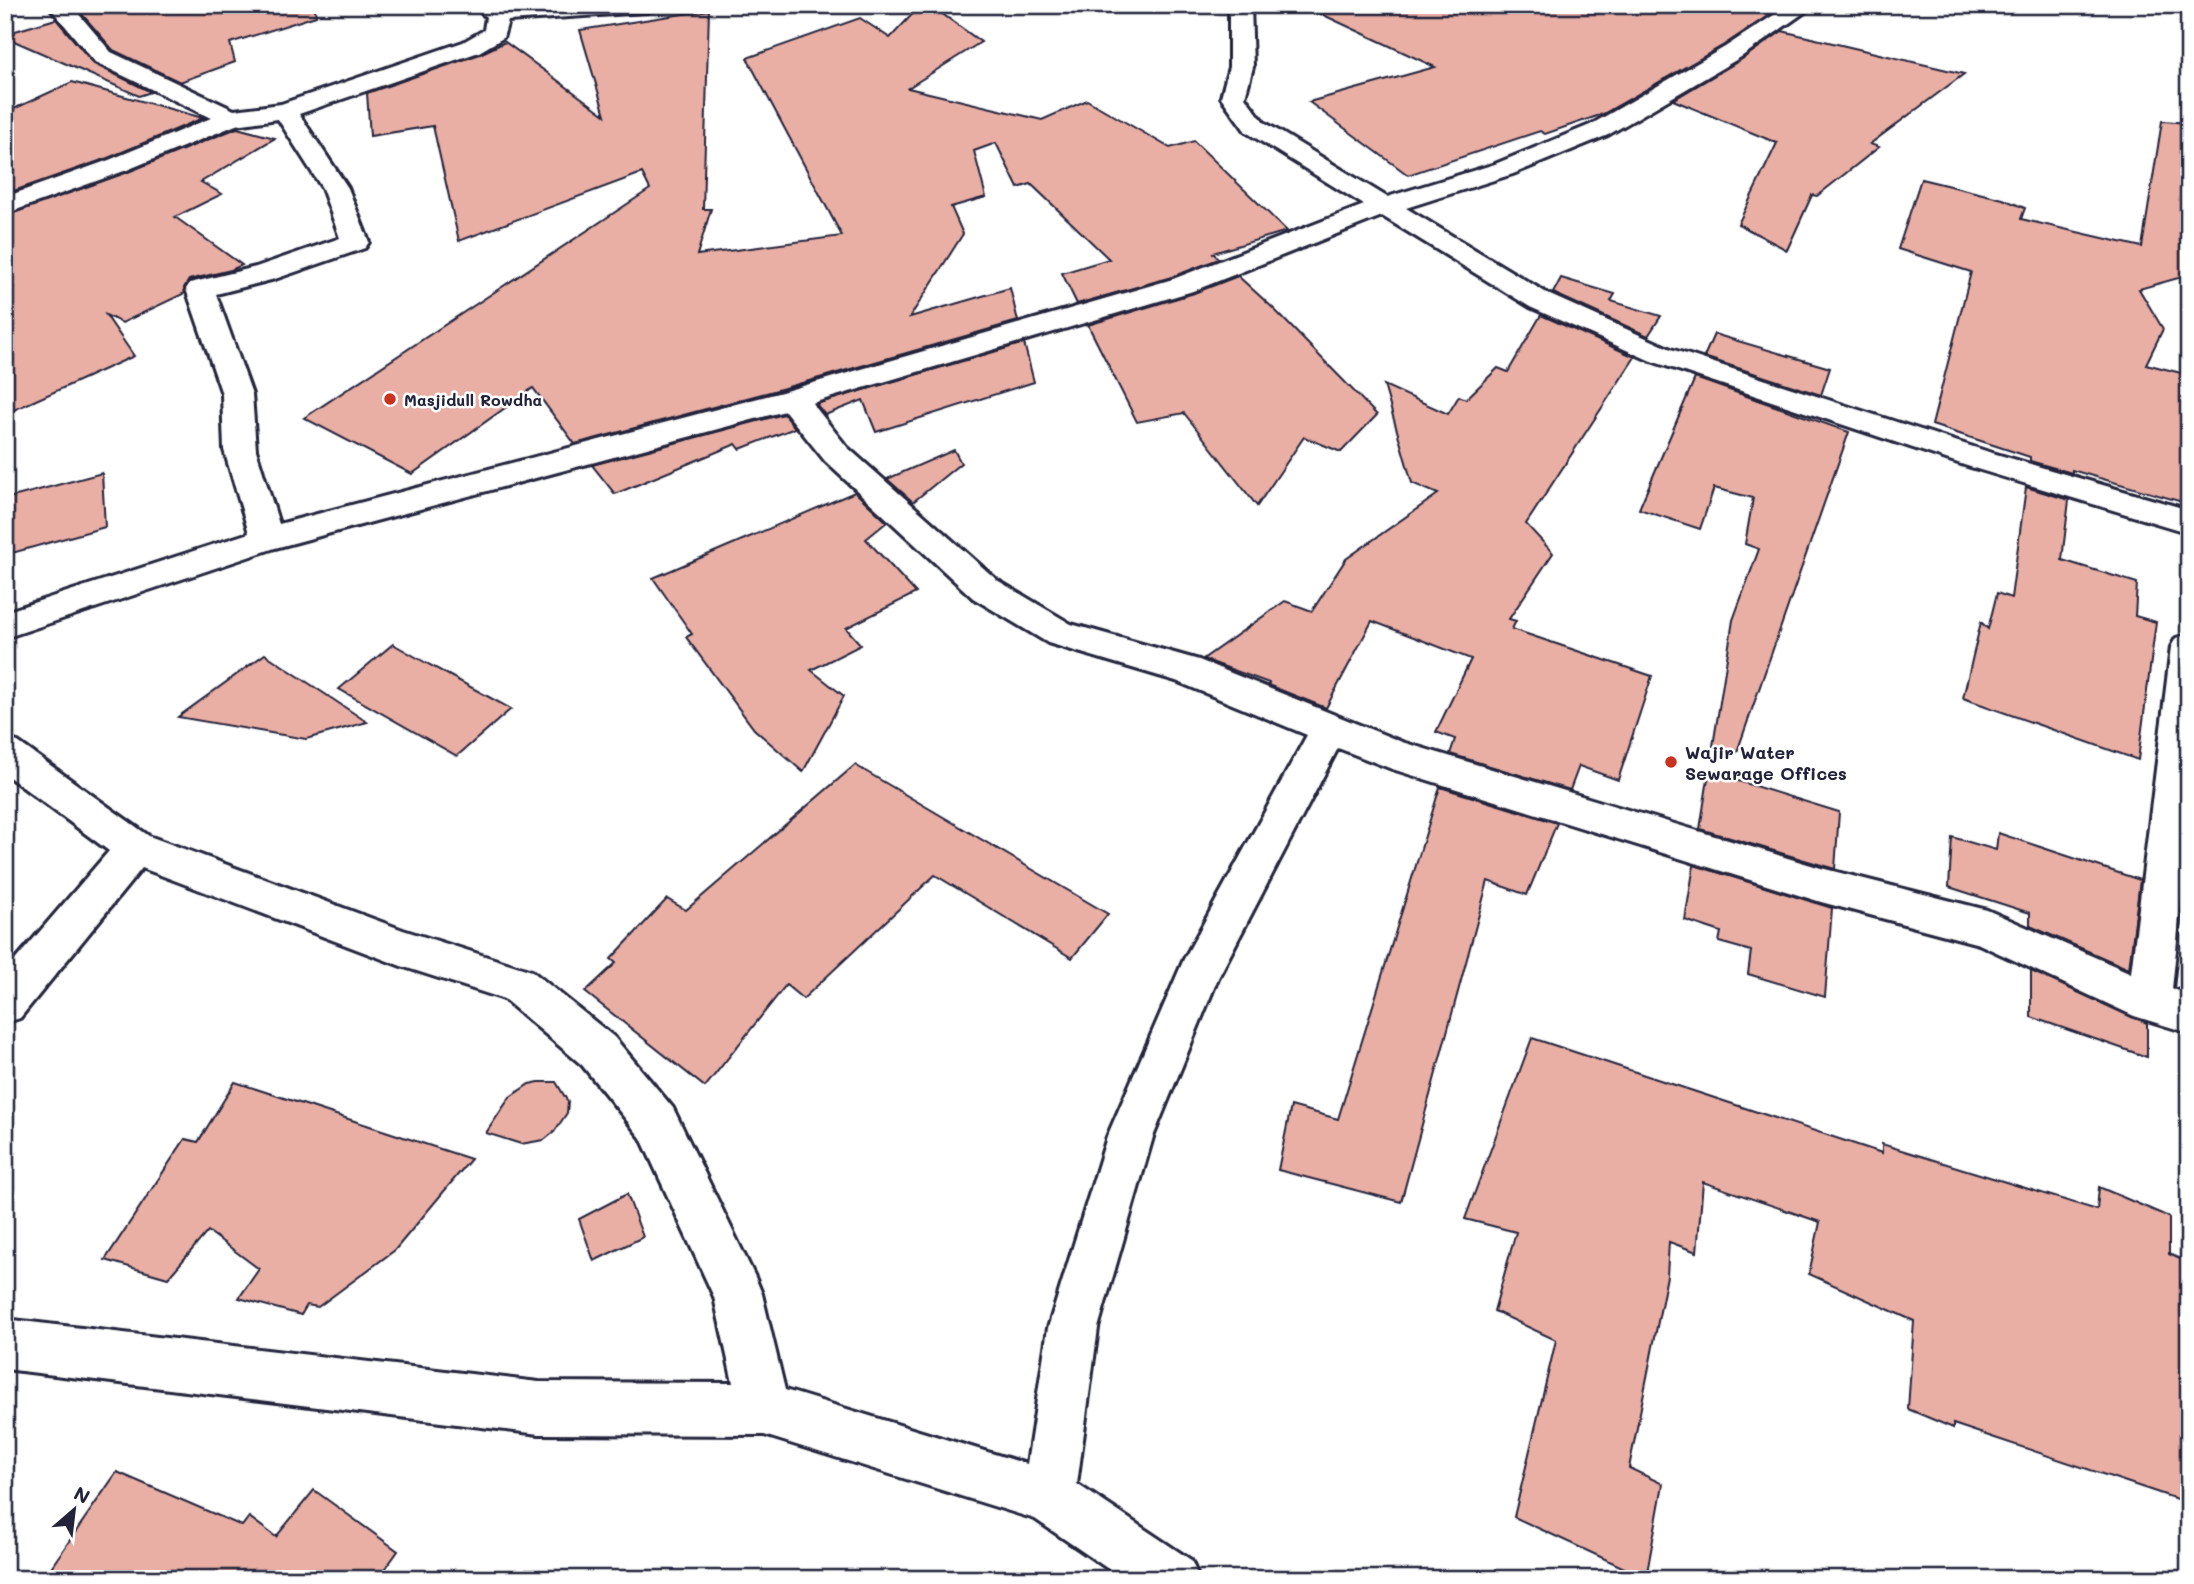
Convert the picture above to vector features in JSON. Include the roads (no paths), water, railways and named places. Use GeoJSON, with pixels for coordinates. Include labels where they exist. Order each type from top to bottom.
{"type":"FeatureCollection","features":[{"type":"Feature","properties":{"kind":"street"},"geometry":{"type":"LineString","coordinates":[[58,5],[103,57],[231,118]]}},
{"type":"Feature","properties":{"kind":"street"},"geometry":{"type":"LineString","coordinates":[[5,206],[118,165],[231,118],[285,111],[471,47],[495,33],[490,10],[646,5]]}},
{"type":"Feature","properties":{"kind":"street"},"geometry":{"type":"LineString","coordinates":[[1240,5],[1241,67],[1233,97],[1255,127],[1540,301],[1661,355],[1978,459],[2189,522]]}},
{"type":"Feature","properties":{"kind":"street"},"geometry":{"type":"LineString","coordinates":[[5,625],[267,539],[792,399],[1183,285],[1384,206],[1504,169],[1599,130],[1733,52],[1804,5]]}},
{"type":"Feature","properties":{"kind":"street"},"geometry":{"type":"LineString","coordinates":[[267,539],[240,450],[237,394],[200,289],[265,273],[355,242],[335,188],[285,111]]}},
{"type":"Feature","properties":{"kind":"street"},"geometry":{"type":"LineString","coordinates":[[792,399],[836,454],[985,589],[1060,634],[1186,670],[1392,754],[1821,885],[1987,929],[2149,1002],[2189,1014]]}},
{"type":"Feature","properties":{"kind":"street"},"geometry":{"type":"LineString","coordinates":[[2149,1002],[2189,647]]}},
{"type":"Feature","properties":{"kind":"street"},"geometry":{"type":"LineString","coordinates":[[1049,1497],[1073,1328],[1130,1137],[1199,972],[1329,729]]}},
{"type":"Feature","properties":{"kind":"street"},"geometry":{"type":"LineString","coordinates":[[5,753],[135,848],[401,948],[517,984],[598,1051],[657,1123],[738,1294],[764,1409]]}},
{"type":"Feature","properties":{"kind":"street"},"geometry":{"type":"LineString","coordinates":[[5,1004],[135,848]]}},
{"type":"Feature","properties":{"kind":"street"},"geometry":{"type":"LineString","coordinates":[[5,1344],[539,1408],[764,1409],[1049,1497],[1155,1574]]}},
{"type":"Feature","properties":{"kind":"place","name":"Masjidull Rowdha"},"geometry":{"type":"Point","coordinates":[390,399]}},
{"type":"Feature","properties":{"kind":"place","name":"Wajir Water Sewarage Offices"},"geometry":{"type":"Point","coordinates":[1671,762]}}]}
